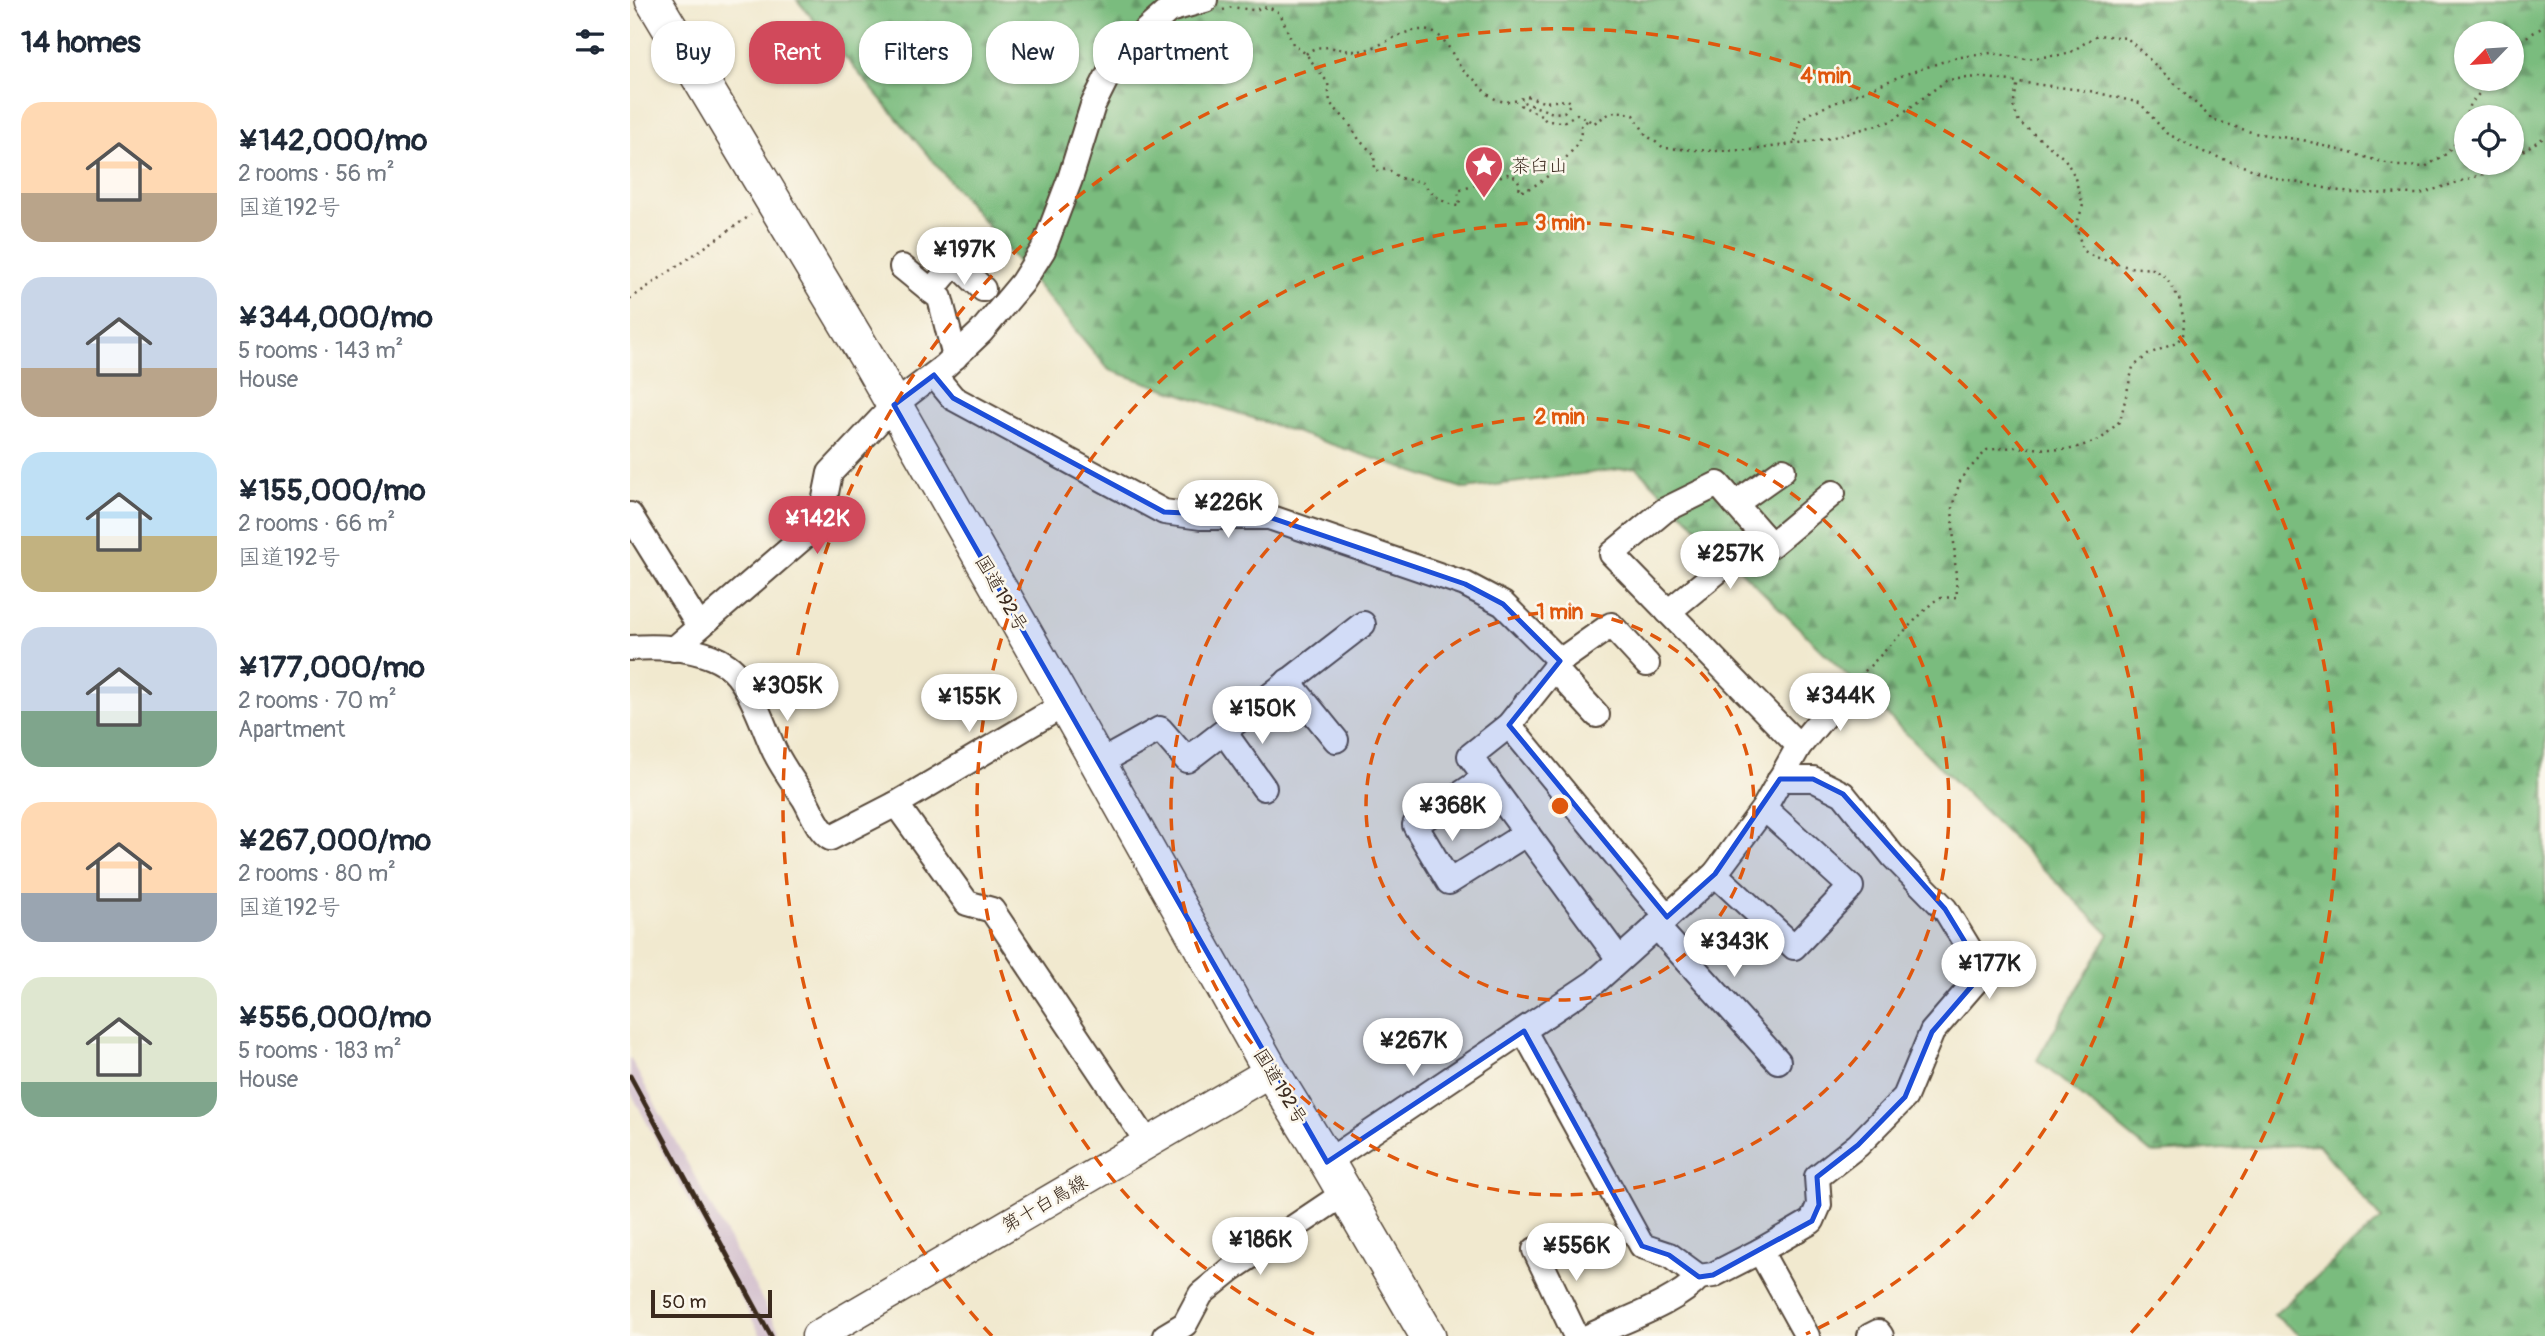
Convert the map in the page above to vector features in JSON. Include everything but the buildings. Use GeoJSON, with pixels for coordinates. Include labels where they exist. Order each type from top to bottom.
{"type":"FeatureCollection","features":[{"type":"Feature","properties":{"kind":"highway","name":"国道192号"},"geometry":{"type":"LineString","coordinates":[[653,0],[894,405],[1271,1071],[1428,1336]]}},
{"type":"Feature","properties":{"kind":"main road","name":"第十白鳥線"},"geometry":{"type":"LineString","coordinates":[[817,1336],[1271,1071]]}},
{"type":"Feature","properties":{"kind":"street"},"geometry":{"type":"LineString","coordinates":[[1157,21],[1169,10],[1205,12]]}},
{"type":"Feature","properties":{"kind":"street"},"geometry":{"type":"LineString","coordinates":[[674,649],[812,530],[822,513],[830,473],[894,405],[934,375],[981,332],[1023,283],[1042,250],[1070,178],[1093,105],[1104,84]]}},
{"type":"Feature","properties":{"kind":"street"},"geometry":{"type":"LineString","coordinates":[[931,291],[959,258],[983,289]]}},
{"type":"Feature","properties":{"kind":"street"},"geometry":{"type":"LineString","coordinates":[[902,267],[940,298],[955,357]]}},
{"type":"Feature","properties":{"kind":"street"},"geometry":{"type":"LineString","coordinates":[[934,375],[953,398],[1164,512],[1201,517],[1269,517],[1465,584],[1503,604],[1597,715]]}},
{"type":"Feature","properties":{"kind":"street"},"geometry":{"type":"LineString","coordinates":[[1735,504],[1783,470]]}},
{"type":"Feature","properties":{"kind":"street"},"geometry":{"type":"LineString","coordinates":[[1799,746],[1612,554],[1665,510],[1718,484],[1771,545],[1833,493]]}},
{"type":"Feature","properties":{"kind":"street"},"geometry":{"type":"LineString","coordinates":[[630,515],[699,626]]}},
{"type":"Feature","properties":{"kind":"street"},"geometry":{"type":"LineString","coordinates":[[1668,612],[1762,535]]}},
{"type":"Feature","properties":{"kind":"street"},"geometry":{"type":"LineString","coordinates":[[1099,763],[1160,729],[1187,760],[1363,624]]}},
{"type":"Feature","properties":{"kind":"street"},"geometry":{"type":"LineString","coordinates":[[1619,959],[1470,756],[1510,725],[1557,665],[1611,625],[1647,664]]}},
{"type":"Feature","properties":{"kind":"street"},"geometry":{"type":"LineString","coordinates":[[630,648],[674,649],[706,656],[726,664],[742,680],[776,754],[810,807],[823,833],[830,838],[896,804],[1065,704]]}},
{"type":"Feature","properties":{"kind":"street"},"geometry":{"type":"LineString","coordinates":[[1289,681],[1336,740]]}},
{"type":"Feature","properties":{"kind":"street"},"geometry":{"type":"LineString","coordinates":[[1327,1162],[1595,982],[1716,874],[1764,808],[1799,746],[1845,691]]}},
{"type":"Feature","properties":{"kind":"street"},"geometry":{"type":"LineString","coordinates":[[1510,725],[1662,921],[1778,1061]]}},
{"type":"Feature","properties":{"kind":"street"},"geometry":{"type":"LineString","coordinates":[[1224,732],[1264,788]]}},
{"type":"Feature","properties":{"kind":"street"},"geometry":{"type":"LineString","coordinates":[[1486,777],[1415,825],[1449,881],[1527,834]]}},
{"type":"Feature","properties":{"kind":"street"},"geometry":{"type":"LineString","coordinates":[[1590,1336],[1674,1297],[1691,1287],[1699,1277],[1713,1275],[1812,1221],[1819,1205],[1817,1177],[1858,1145],[1905,1097],[1932,1032],[1976,981],[1979,965],[1945,909],[1893,856],[1843,794],[1813,779],[1780,779]]}},
{"type":"Feature","properties":{"kind":"street"},"geometry":{"type":"LineString","coordinates":[[896,804],[967,903],[992,910],[1148,1143]]}},
{"type":"Feature","properties":{"kind":"street"},"geometry":{"type":"LineString","coordinates":[[1716,874],[1794,947],[1851,887],[1764,808]]}},
{"type":"Feature","properties":{"kind":"street"},"geometry":{"type":"LineString","coordinates":[[1524,1031],[1642,1246],[1669,1255],[1699,1277]]}},
{"type":"Feature","properties":{"kind":"street"},"geometry":{"type":"LineString","coordinates":[[1165,1336],[1185,1324],[1201,1294],[1233,1268],[1345,1193]]}},
{"type":"Feature","properties":{"kind":"street"},"geometry":{"type":"LineString","coordinates":[[1535,1250],[1576,1336]]}},
{"type":"Feature","properties":{"kind":"street"},"geometry":{"type":"LineString","coordinates":[[1760,1251],[1807,1336]]}},
{"type":"Feature","properties":{"kind":"street"},"geometry":{"type":"LineString","coordinates":[[1870,1336],[1878,1332],[1881,1336]]}},
{"type":"Feature","properties":{"kind":"path"},"geometry":{"type":"LineString","coordinates":[[1205,12],[1268,7],[1280,13],[1293,44],[1306,54],[1328,83],[1330,103],[1348,122],[1360,141],[1374,154],[1376,171],[1388,169],[1399,178],[1422,181],[1434,196],[1453,205],[1460,204],[1458,191],[1507,174],[1516,177],[1520,184],[1519,191],[1525,192],[1538,186],[1581,137],[1581,126],[1588,120]]}},
{"type":"Feature","properties":{"kind":"path"},"geometry":{"type":"LineString","coordinates":[[2524,38],[2545,26]]}},
{"type":"Feature","properties":{"kind":"path"},"geometry":{"type":"LineString","coordinates":[[1306,54],[1311,49],[1336,47],[1359,51],[1374,48],[1404,33],[1418,30],[1432,32],[1445,43],[1467,75],[1474,78],[1488,97],[1516,102],[1527,96],[1543,102],[1568,100],[1572,103],[1564,112],[1553,113],[1523,102],[1520,104],[1541,115],[1546,121],[1563,122],[1577,114],[1594,123],[1610,112],[1620,110],[1634,115],[1646,135],[1664,148],[1751,150],[1826,139],[1892,121],[1947,80],[1978,77],[2090,91],[2140,103],[2166,133],[2201,151],[2279,179],[2350,193],[2420,194],[2481,175]]}},
{"type":"Feature","properties":{"kind":"path"},"geometry":{"type":"LineString","coordinates":[[1795,142],[1800,120],[1810,113],[1906,74],[1954,58],[1991,53],[2026,59],[2068,54],[2097,35],[2127,38],[2212,119],[2254,133],[2304,141],[2397,166],[2425,167],[2446,154],[2459,139],[2469,106],[2481,91]]}},
{"type":"Feature","properties":{"kind":"path"},"geometry":{"type":"LineString","coordinates":[[1845,691],[1933,602],[1940,598],[1957,597],[1952,507],[1961,478],[1987,450],[2015,447],[2068,450],[2100,440],[2120,421],[2133,367],[2149,354],[2176,343],[2183,335],[2184,321],[2179,298],[2166,277],[2152,269],[2128,267],[2092,256],[2083,250],[2076,227],[2083,205],[2074,175],[2065,159],[2019,122],[2014,106],[2018,81]]}},
{"type":"Feature","properties":{"kind":"path"},"geometry":{"type":"LineString","coordinates":[[2524,150],[2545,137]]}},
{"type":"Feature","properties":{"kind":"path"},"geometry":{"type":"LineString","coordinates":[[630,299],[731,226],[772,202]]}},
{"type":"Feature","properties":{"kind":"highlighted area"},"geometry":{"type":"Polygon","coordinates":[[[934,375],[953,398],[1164,512],[1269,517],[1465,584],[1503,604],[1560,661],[1509,725],[1667,917],[1715,874],[1780,779],[1813,779],[1843,794],[1945,909],[1979,965],[1976,981],[1932,1032],[1905,1097],[1858,1145],[1817,1177],[1819,1205],[1812,1221],[1713,1275],[1699,1277],[1669,1255],[1642,1246],[1524,1031],[1327,1162],[894,405],[934,375]]]}},
{"type":"Feature","properties":{"kind":"shaded area"},"geometry":{"type":"Polygon","coordinates":[[[630,1058],[782,1336],[761,1336],[630,1091],[630,1058]]]}},
{"type":"Feature","properties":{"kind":"green space"},"geometry":{"type":"Polygon","coordinates":[[[797,0],[2545,0],[2545,1336],[2301,1336],[2274,1315],[2381,1219],[2318,1144],[2151,1153],[2037,1060],[2109,934],[1636,467],[1465,489],[1109,370],[868,84],[972,84],[972,21],[859,21],[859,74],[845,57],[845,21],[815,21],[797,0]]]}},
{"type":"Feature","properties":{"kind":"railway"},"geometry":{"type":"LineString","coordinates":[[630,1076],[771,1336]]}},
{"type":"Feature","properties":{"kind":"place","name":"茶臼山"},"geometry":{"type":"Point","coordinates":[1484,199]}}]}
